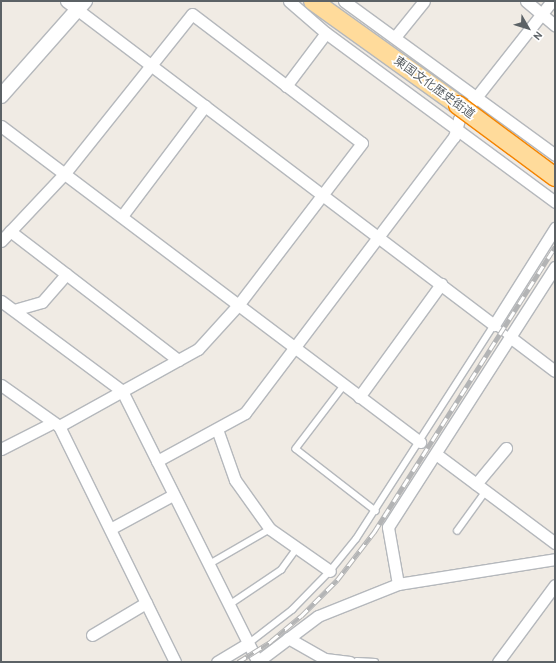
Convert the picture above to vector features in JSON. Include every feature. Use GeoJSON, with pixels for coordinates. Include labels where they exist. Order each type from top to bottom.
{"type":"FeatureCollection","features":[{"type":"Feature","properties":{"kind":"highway","name":"東国文化歴史街道"},"geometry":{"type":"LineString","coordinates":[[313,1],[555,177]]}},
{"type":"Feature","properties":{"kind":"street"},"geometry":{"type":"LineString","coordinates":[[66,1],[82,5],[152,66],[379,236],[494,326],[555,228]]}},
{"type":"Feature","properties":{"kind":"street"},"geometry":{"type":"LineString","coordinates":[[289,1],[326,33],[555,202]]}},
{"type":"Feature","properties":{"kind":"street"},"geometry":{"type":"LineString","coordinates":[[344,1],[555,155]]}},
{"type":"Feature","properties":{"kind":"street"},"geometry":{"type":"LineString","coordinates":[[395,37],[424,1]]}},
{"type":"Feature","properties":{"kind":"street"},"geometry":{"type":"LineString","coordinates":[[526,1],[555,25]]}},
{"type":"Feature","properties":{"kind":"street"},"geometry":{"type":"LineString","coordinates":[[157,461],[245,413],[454,137],[459,119],[476,96],[552,1]]}},
{"type":"Feature","properties":{"kind":"street"},"geometry":{"type":"LineString","coordinates":[[1,96],[82,5]]}},
{"type":"Feature","properties":{"kind":"street"},"geometry":{"type":"LineString","coordinates":[[1,241],[65,173],[192,14],[362,143],[239,304],[198,349],[122,391],[1,449]]}},
{"type":"Feature","properties":{"kind":"street"},"geometry":{"type":"LineString","coordinates":[[286,86],[326,33]]}},
{"type":"Feature","properties":{"kind":"street"},"geometry":{"type":"LineString","coordinates":[[122,216],[205,106]]}},
{"type":"Feature","properties":{"kind":"street"},"geometry":{"type":"LineString","coordinates":[[1,126],[420,442]]}},
{"type":"Feature","properties":{"kind":"street"},"geometry":{"type":"LineString","coordinates":[[544,194],[555,177]]}},
{"type":"Feature","properties":{"kind":"street"},"geometry":{"type":"LineString","coordinates":[[10,231],[178,360]]}},
{"type":"Feature","properties":{"kind":"street"},"geometry":{"type":"LineString","coordinates":[[398,584],[388,527],[555,267]]}},
{"type":"Feature","properties":{"kind":"street"},"geometry":{"type":"LineString","coordinates":[[14,310],[42,302],[66,274]]}},
{"type":"Feature","properties":{"kind":"street"},"geometry":{"type":"LineString","coordinates":[[359,397],[441,284]]}},
{"type":"Feature","properties":{"kind":"street"},"geometry":{"type":"LineString","coordinates":[[1,301],[122,391],[257,662],[318,616],[398,584],[555,559]]}},
{"type":"Feature","properties":{"kind":"street"},"geometry":{"type":"LineString","coordinates":[[510,337],[555,371]]}},
{"type":"Feature","properties":{"kind":"street"},"geometry":{"type":"LineString","coordinates":[[1,385],[55,424],[110,529],[175,662]]}},
{"type":"Feature","properties":{"kind":"street"},"geometry":{"type":"LineString","coordinates":[[217,429],[235,480],[270,529],[330,571]]}},
{"type":"Feature","properties":{"kind":"street"},"geometry":{"type":"LineString","coordinates":[[476,484],[506,448]]}},
{"type":"Feature","properties":{"kind":"street"},"geometry":{"type":"LineString","coordinates":[[436,454],[555,543]]}},
{"type":"Feature","properties":{"kind":"street"},"geometry":{"type":"LineString","coordinates":[[110,529],[173,495]]}},
{"type":"Feature","properties":{"kind":"street"},"geometry":{"type":"LineString","coordinates":[[498,662],[555,585]]}},
{"type":"Feature","properties":{"kind":"street"},"geometry":{"type":"LineString","coordinates":[[92,635],[146,603]]}},
{"type":"Feature","properties":{"kind":"street"},"geometry":{"type":"LineString","coordinates":[[288,638],[324,659],[354,662]]}},
{"type":"Feature","properties":{"kind":"street"},"geometry":{"type":"LineString","coordinates":[[217,662],[247,644]]}},
{"type":"Feature","properties":{"kind":"lane"},"geometry":{"type":"LineString","coordinates":[[247,644],[292,610],[330,571],[376,511],[494,326],[510,337]]}},
{"type":"Feature","properties":{"kind":"lane"},"geometry":{"type":"LineString","coordinates":[[344,386],[296,449],[376,511]]}},
{"type":"Feature","properties":{"kind":"lane"},"geometry":{"type":"LineString","coordinates":[[457,531],[486,492]]}},
{"type":"Feature","properties":{"kind":"lane"},"geometry":{"type":"LineString","coordinates":[[208,565],[270,529]]}},
{"type":"Feature","properties":{"kind":"lane"},"geometry":{"type":"LineString","coordinates":[[228,605],[281,570],[297,548]]}},
{"type":"Feature","properties":{"kind":"lane"},"geometry":{"type":"LineString","coordinates":[[354,662],[375,662]]}},
{"type":"Feature","properties":{"kind":"railway"},"geometry":{"type":"LineString","coordinates":[[238,662],[271,641],[301,616],[337,580],[374,532],[555,247]]}}]}
